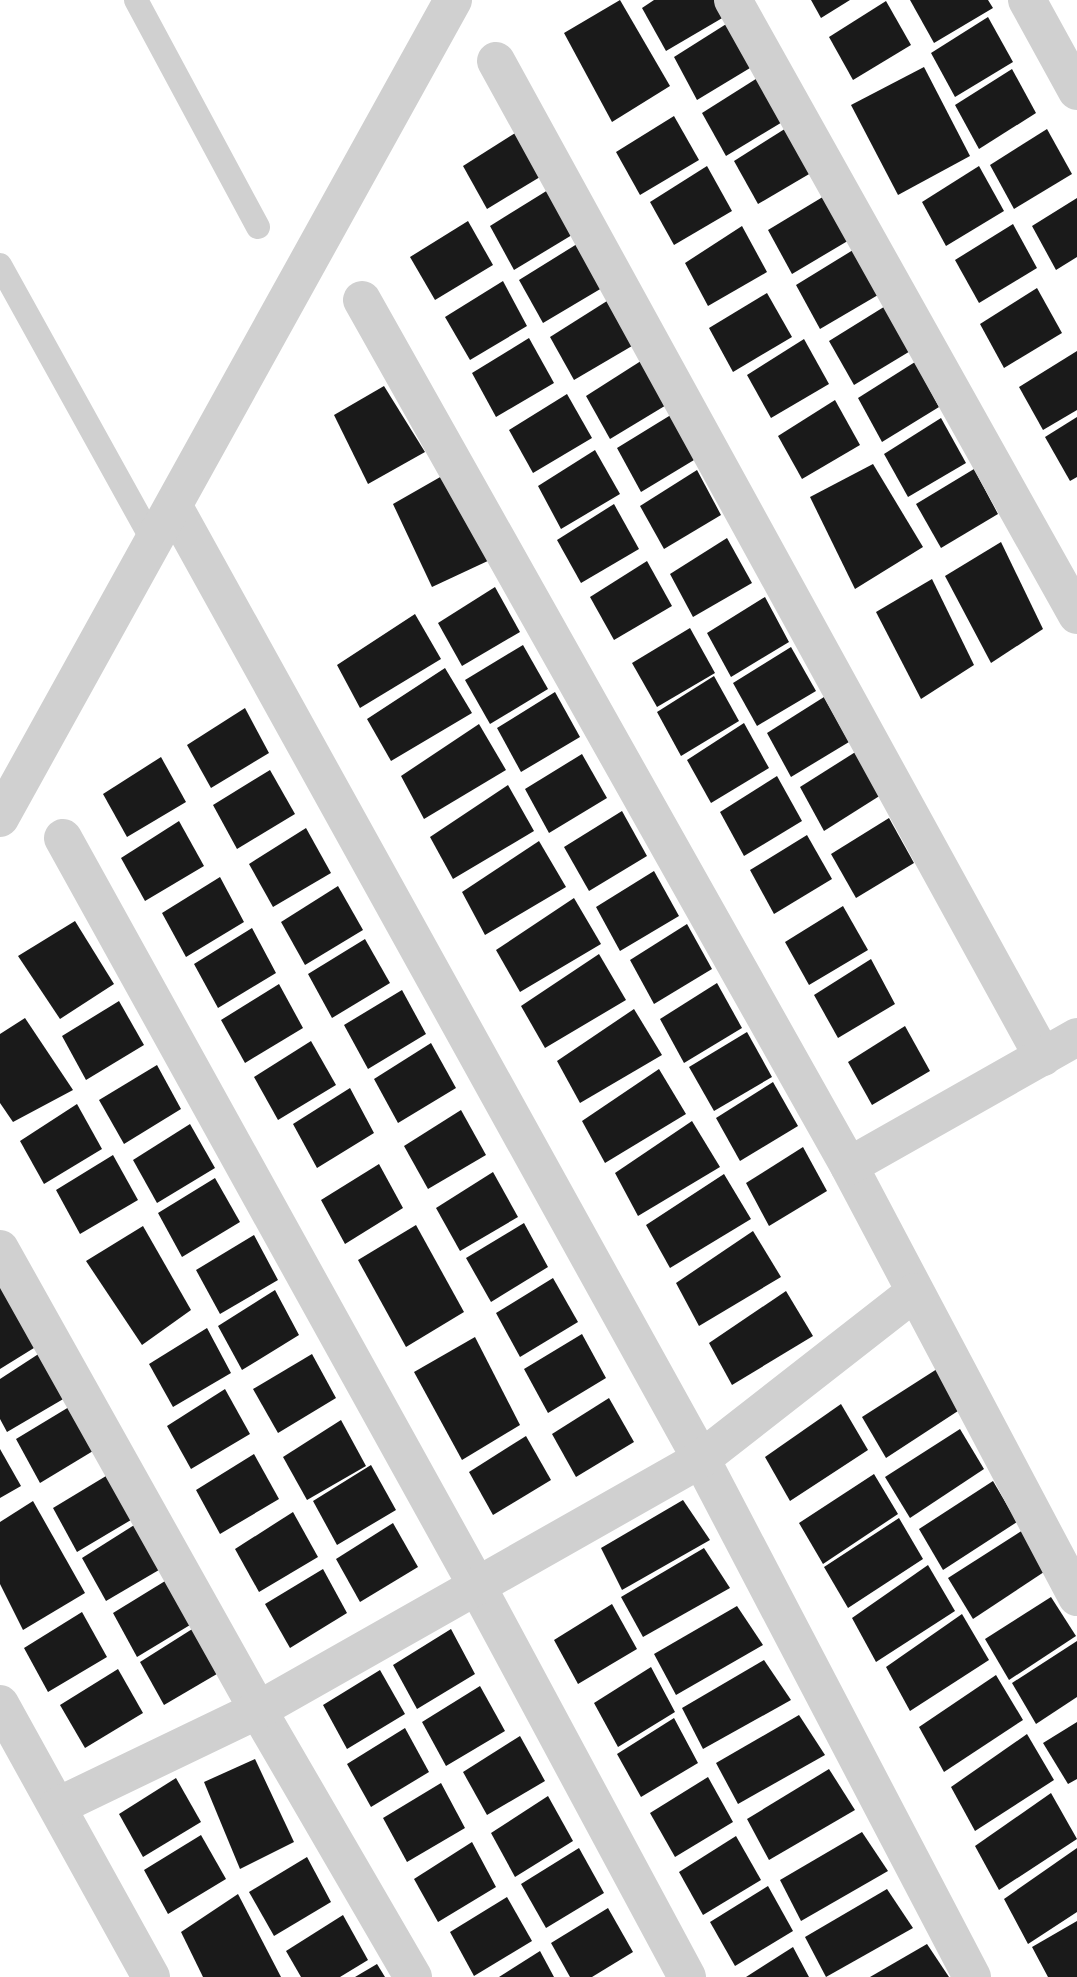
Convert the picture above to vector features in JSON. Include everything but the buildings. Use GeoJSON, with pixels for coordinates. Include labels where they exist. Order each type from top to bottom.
{"type":"FeatureCollection","features":[{"type":"Feature","properties":{"kind":"street"},"geometry":{"type":"LineString","coordinates":[[0,818],[453,0]]}},
{"type":"Feature","properties":{"kind":"street"},"geometry":{"type":"LineString","coordinates":[[733,0],[1077,615]]}},
{"type":"Feature","properties":{"kind":"street"},"geometry":{"type":"LineString","coordinates":[[1027,0],[1077,91]]}},
{"type":"Feature","properties":{"kind":"street"},"geometry":{"type":"LineString","coordinates":[[496,61],[1043,1056]]}},
{"type":"Feature","properties":{"kind":"street"},"geometry":{"type":"LineString","coordinates":[[362,300],[849,1166],[1077,1597]]}},
{"type":"Feature","properties":{"kind":"street"},"geometry":{"type":"LineString","coordinates":[[174,507],[701,1459],[972,1977]]}},
{"type":"Feature","properties":{"kind":"street"},"geometry":{"type":"LineString","coordinates":[[63,838],[477,1587],[687,1977]]}},
{"type":"Feature","properties":{"kind":"street"},"geometry":{"type":"LineString","coordinates":[[849,1166],[1077,1037]]}},
{"type":"Feature","properties":{"kind":"street"},"geometry":{"type":"LineString","coordinates":[[0,1249],[258,1710],[413,1977]]}},
{"type":"Feature","properties":{"kind":"street"},"geometry":{"type":"LineString","coordinates":[[58,1806],[258,1710],[701,1459],[915,1292]]}},
{"type":"Feature","properties":{"kind":"street"},"geometry":{"type":"LineString","coordinates":[[0,1704],[151,1977]]}},
{"type":"Feature","properties":{"kind":"lane"},"geometry":{"type":"LineString","coordinates":[[136,0],[258,227]]}},
{"type":"Feature","properties":{"kind":"lane"},"geometry":{"type":"LineString","coordinates":[[0,265],[154,543]]}}]}
